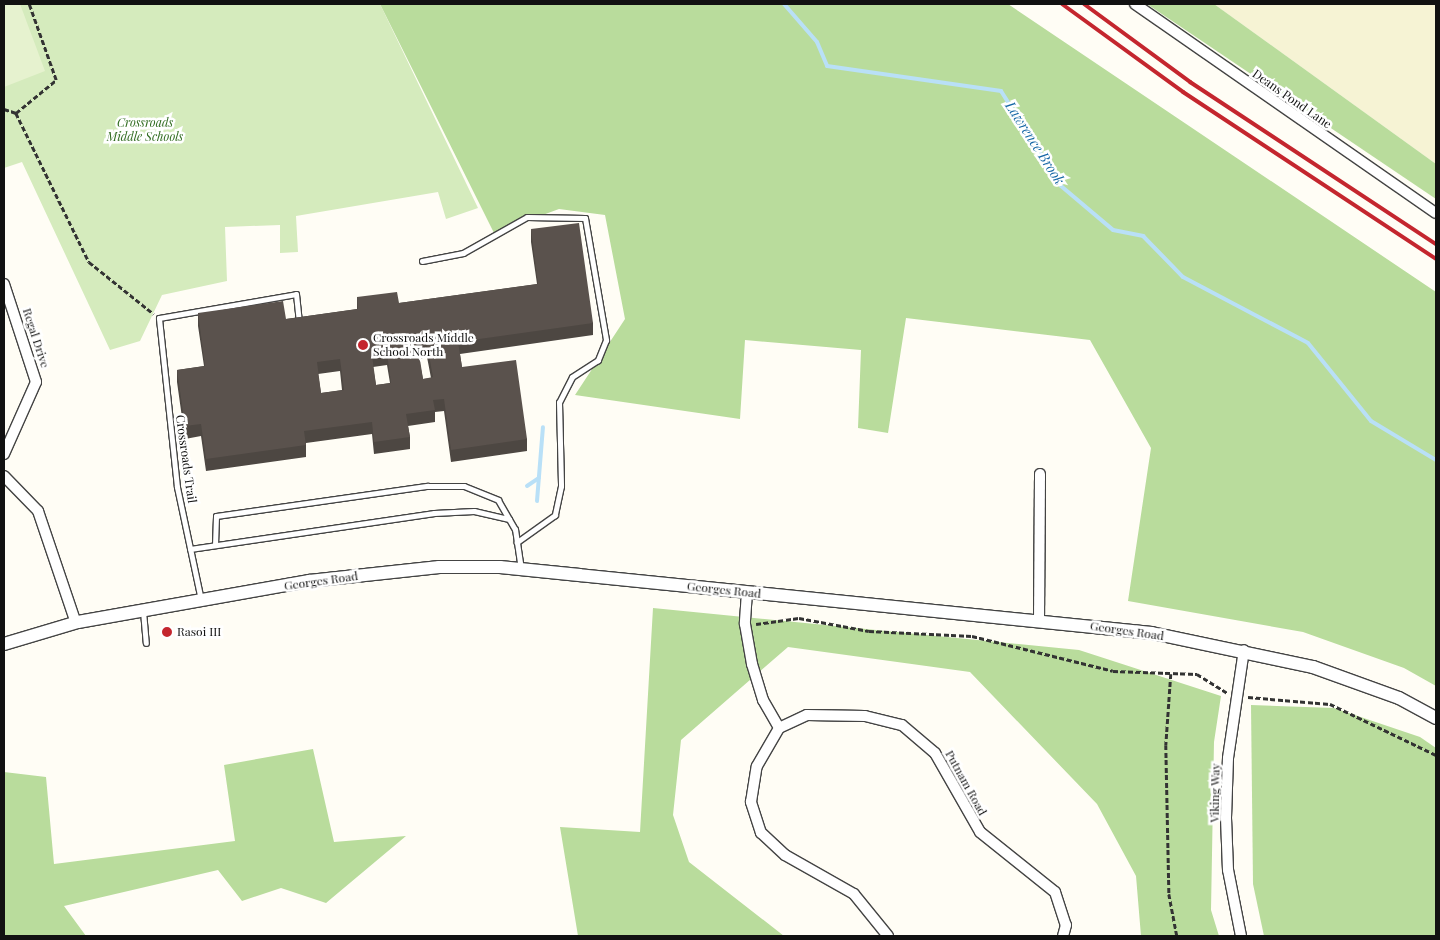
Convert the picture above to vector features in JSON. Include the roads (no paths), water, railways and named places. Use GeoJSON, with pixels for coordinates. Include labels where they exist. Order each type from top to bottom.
{"type":"FeatureCollection","features":[{"type":"Feature","properties":{"kind":"street","name":"Deans Pond Lane"},"geometry":{"type":"LineString","coordinates":[[1135,4],[1436,213]]}},
{"type":"Feature","properties":{"kind":"street","name":"Regal Drive"},"geometry":{"type":"LineString","coordinates":[[4,284],[36,382],[4,454]]}},
{"type":"Feature","properties":{"kind":"street"},"geometry":{"type":"LineString","coordinates":[[1039,620],[1040,474]]}},
{"type":"Feature","properties":{"kind":"street"},"geometry":{"type":"LineString","coordinates":[[4,476],[38,511],[76,623]]}},
{"type":"Feature","properties":{"kind":"street","name":"Georges Road"},"geometry":{"type":"LineString","coordinates":[[4,644],[76,623],[309,581],[439,567],[521,569],[1039,620],[1244,650],[1313,667],[1399,698],[1436,718]]}},
{"type":"Feature","properties":{"kind":"street"},"geometry":{"type":"LineString","coordinates":[[747,592],[745,624],[752,664],[763,700],[779,728],[757,766],[751,802],[761,833],[785,855],[854,894],[888,936]]}},
{"type":"Feature","properties":{"kind":"street","name":"Viking Way"},"geometry":{"type":"LineString","coordinates":[[1241,936],[1228,870],[1226,818],[1228,758],[1244,650]]}},
{"type":"Feature","properties":{"kind":"street","name":"Putnam Road"},"geometry":{"type":"LineString","coordinates":[[779,728],[807,715],[864,716],[902,725],[935,753],[980,832],[1055,892],[1066,925],[1063,936]]}},
{"type":"Feature","properties":{"kind":"lane"},"geometry":{"type":"LineString","coordinates":[[422,261],[463,253],[527,217],[585,218],[606,340],[598,360],[572,377],[558,402],[561,486],[555,515],[517,542]]}},
{"type":"Feature","properties":{"kind":"lane","name":"Crossroads Trail"},"geometry":{"type":"LineString","coordinates":[[201,600],[177,487],[159,318],[296,294],[300,329]]}},
{"type":"Feature","properties":{"kind":"lane"},"geometry":{"type":"LineString","coordinates":[[216,545],[216,516],[428,486],[481,489],[498,500],[510,520],[517,542],[521,569]]}},
{"type":"Feature","properties":{"kind":"lane"},"geometry":{"type":"LineString","coordinates":[[190,549],[434,513],[474,511],[510,520]]}},
{"type":"Feature","properties":{"kind":"lane"},"geometry":{"type":"LineString","coordinates":[[143,611],[146,643]]}},
{"type":"Feature","properties":{"kind":"waterway","name":"Lawrence Brook"},"geometry":{"type":"LineString","coordinates":[[784,4],[817,42],[827,66],[1001,91],[1061,186],[1113,230],[1143,236],[1183,277],[1308,343],[1371,421],[1436,460]]}},
{"type":"Feature","properties":{"kind":"waterway"},"geometry":{"type":"LineString","coordinates":[[537,501],[543,427]]}},
{"type":"Feature","properties":{"kind":"waterway"},"geometry":{"type":"LineString","coordinates":[[527,486],[539,478]]}},
{"type":"Feature","properties":{"kind":"railway"},"geometry":{"type":"LineString","coordinates":[[1062,4],[1183,92],[1436,259]]}},
{"type":"Feature","properties":{"kind":"railway"},"geometry":{"type":"LineString","coordinates":[[1084,4],[1190,82],[1436,244]]}},
{"type":"Feature","properties":{"kind":"place","name":"Crossroads Middle School North"},"geometry":{"type":"Point","coordinates":[363,345]}},
{"type":"Feature","properties":{"kind":"place","name":"Rasoi III"},"geometry":{"type":"Point","coordinates":[167,632]}},
{"type":"Feature","properties":{"kind":"park label","name":"Crossroads Middle Schools"},"geometry":{"type":"Point","coordinates":[145,130]}}]}
